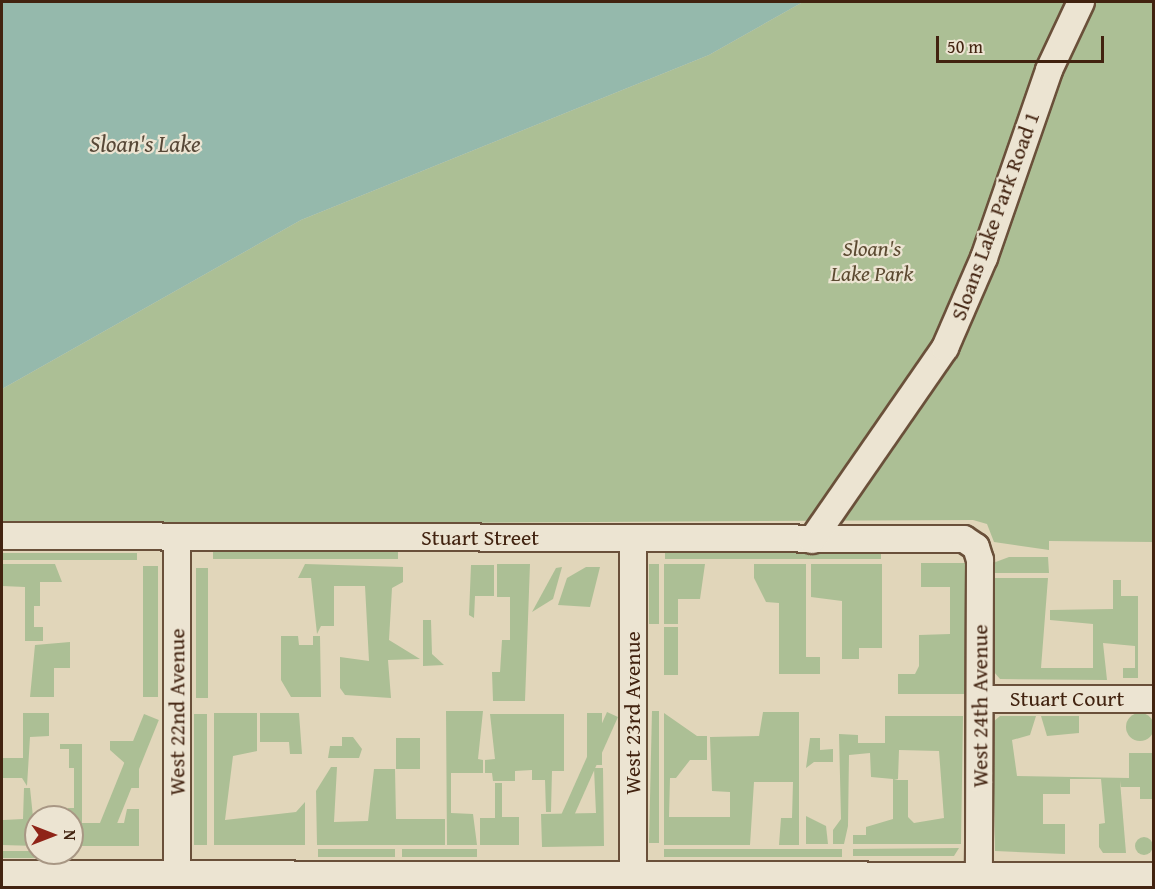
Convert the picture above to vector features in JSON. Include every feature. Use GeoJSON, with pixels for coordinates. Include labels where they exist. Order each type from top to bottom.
{"type":"FeatureCollection","features":[{"type":"Feature","properties":{"kind":"street","name":"Sloans Lake Park Road 1"},"geometry":{"type":"LineString","coordinates":[[812,540],[945,348],[984,258],[1049,69],[1081,2]]}},
{"type":"Feature","properties":{"kind":"street","name":"Stuart Street"},"geometry":{"type":"LineString","coordinates":[[2,536],[812,540],[958,538]]}},
{"type":"Feature","properties":{"kind":"street","name":"West 22nd Avenue"},"geometry":{"type":"LineString","coordinates":[[177,537],[177,881]]}},
{"type":"Feature","properties":{"kind":"street","name":"West 24th Avenue"},"geometry":{"type":"LineString","coordinates":[[958,538],[971,542],[980,560],[979,882]]}},
{"type":"Feature","properties":{"kind":"street","name":"West 23rd Avenue"},"geometry":{"type":"LineString","coordinates":[[633,539],[633,881]]}},
{"type":"Feature","properties":{"kind":"street","name":"Stuart Court"},"geometry":{"type":"LineString","coordinates":[[980,699],[1154,699]]}},
{"type":"Feature","properties":{"kind":"street"},"geometry":{"type":"LineString","coordinates":[[2,874],[177,881],[979,882],[1154,876]]}},
{"type":"Feature","properties":{"kind":"green space","name":"Sloan's Lake Park"},"geometry":{"type":"Polygon","coordinates":[[[803,2],[1153,2],[1153,542],[1049,541],[1049,550],[994,542],[987,524],[973,520],[2,525],[2,389],[301,220],[709,55],[803,2]]]}},
{"type":"Feature","properties":{"kind":"green space"},"geometry":{"type":"Polygon","coordinates":[[[665,551],[881,551],[881,559],[665,559],[665,551]]]}},
{"type":"Feature","properties":{"kind":"green space"},"geometry":{"type":"Polygon","coordinates":[[[213,552],[398,552],[398,559],[213,559],[213,552]]]}},
{"type":"Feature","properties":{"kind":"green space"},"geometry":{"type":"Polygon","coordinates":[[[2,553],[137,553],[137,560],[2,560],[2,553]]]}},
{"type":"Feature","properties":{"kind":"green space"},"geometry":{"type":"Polygon","coordinates":[[[1009,557],[1048,557],[1049,573],[993,573],[993,563],[1009,557]]]}},
{"type":"Feature","properties":{"kind":"green space"},"geometry":{"type":"Polygon","coordinates":[[[921,563],[965,563],[965,694],[898,694],[898,674],[915,674],[919,666],[919,635],[950,634],[950,587],[921,587],[921,563]]]}},
{"type":"Feature","properties":{"kind":"green space"},"geometry":{"type":"Polygon","coordinates":[[[2,564],[55,564],[62,582],[40,582],[40,606],[34,606],[34,627],[43,627],[43,641],[25,641],[25,587],[2,586],[2,564]]]}},
{"type":"Feature","properties":{"kind":"green space"},"geometry":{"type":"Polygon","coordinates":[[[305,564],[403,567],[403,582],[392,588],[389,640],[420,659],[388,660],[391,698],[345,695],[340,688],[340,657],[369,661],[365,586],[334,586],[334,626],[321,626],[317,634],[311,578],[298,578],[305,564]]]}},
{"type":"Feature","properties":{"kind":"green space"},"geometry":{"type":"Polygon","coordinates":[[[497,564],[530,564],[525,701],[493,701],[492,672],[500,672],[502,640],[510,640],[510,597],[497,597],[497,564]]]}},
{"type":"Feature","properties":{"kind":"green space"},"geometry":{"type":"Polygon","coordinates":[[[649,564],[659,564],[659,624],[649,624],[649,564]]]}},
{"type":"Feature","properties":{"kind":"green space"},"geometry":{"type":"Polygon","coordinates":[[[664,564],[705,564],[700,599],[678,599],[678,624],[664,624],[664,564]]]}},
{"type":"Feature","properties":{"kind":"green space"},"geometry":{"type":"Polygon","coordinates":[[[754,564],[806,564],[806,657],[820,657],[820,674],[779,674],[779,603],[766,602],[754,578],[754,564]]]}},
{"type":"Feature","properties":{"kind":"green space"},"geometry":{"type":"Polygon","coordinates":[[[811,564],[882,564],[882,648],[859,648],[859,659],[842,659],[842,601],[811,597],[811,564]]]}},
{"type":"Feature","properties":{"kind":"green space"},"geometry":{"type":"Polygon","coordinates":[[[471,565],[494,565],[494,596],[475,596],[474,618],[469,615],[471,565]]]}},
{"type":"Feature","properties":{"kind":"green space"},"geometry":{"type":"Polygon","coordinates":[[[143,566],[158,566],[158,697],[143,697],[143,566]]]}},
{"type":"Feature","properties":{"kind":"green space"},"geometry":{"type":"Polygon","coordinates":[[[562,567],[553,599],[532,612],[556,568],[562,567]]]}},
{"type":"Feature","properties":{"kind":"green space"},"geometry":{"type":"Polygon","coordinates":[[[586,567],[600,567],[590,607],[558,605],[567,578],[586,567]]]}},
{"type":"Feature","properties":{"kind":"green space"},"geometry":{"type":"Polygon","coordinates":[[[196,568],[208,568],[208,698],[196,698],[196,568]]]}},
{"type":"Feature","properties":{"kind":"green space"},"geometry":{"type":"Polygon","coordinates":[[[993,578],[1048,578],[1041,668],[1093,668],[1093,624],[1050,620],[1050,610],[1113,609],[1113,580],[1121,580],[1121,596],[1138,596],[1138,678],[1123,678],[1123,668],[1135,668],[1135,646],[1103,643],[1107,680],[1000,679],[994,672],[993,578]]]}},
{"type":"Feature","properties":{"kind":"green space"},"geometry":{"type":"Polygon","coordinates":[[[423,620],[431,620],[432,654],[444,665],[423,666],[423,620]]]}},
{"type":"Feature","properties":{"kind":"green space"},"geometry":{"type":"Polygon","coordinates":[[[664,627],[678,627],[678,675],[664,675],[664,627]]]}},
{"type":"Feature","properties":{"kind":"green space"},"geometry":{"type":"Polygon","coordinates":[[[281,636],[298,636],[299,645],[313,645],[313,636],[320,636],[321,697],[291,697],[281,680],[281,636]]]}},
{"type":"Feature","properties":{"kind":"green space"},"geometry":{"type":"Polygon","coordinates":[[[70,642],[70,668],[54,668],[54,697],[30,697],[35,645],[70,642]]]}},
{"type":"Feature","properties":{"kind":"green space"},"geometry":{"type":"Polygon","coordinates":[[[446,711],[483,711],[478,759],[483,760],[483,773],[451,773],[451,813],[473,814],[477,845],[447,845],[446,711]]]}},
{"type":"Feature","properties":{"kind":"green space"},"geometry":{"type":"Polygon","coordinates":[[[652,711],[659,711],[659,843],[649,843],[652,711]]]}},
{"type":"Feature","properties":{"kind":"green space"},"geometry":{"type":"Polygon","coordinates":[[[607,712],[618,717],[564,837],[553,833],[607,712]]]}},
{"type":"Feature","properties":{"kind":"green space"},"geometry":{"type":"Polygon","coordinates":[[[763,712],[799,712],[799,845],[779,845],[781,818],[792,818],[793,782],[754,782],[750,845],[664,845],[664,713],[697,736],[707,736],[707,760],[690,760],[676,778],[670,778],[669,817],[730,817],[730,792],[712,791],[710,737],[759,736],[763,712]]]}},
{"type":"Feature","properties":{"kind":"green space"},"geometry":{"type":"Polygon","coordinates":[[[23,713],[49,713],[49,736],[30,737],[27,786],[22,778],[2,778],[2,758],[23,758],[23,713]]]}},
{"type":"Feature","properties":{"kind":"green space"},"geometry":{"type":"Polygon","coordinates":[[[214,713],[257,713],[257,751],[233,756],[225,820],[296,812],[305,802],[305,845],[214,845],[214,713]]]}},
{"type":"Feature","properties":{"kind":"green space"},"geometry":{"type":"Polygon","coordinates":[[[260,713],[299,713],[302,754],[290,754],[289,742],[260,742],[260,713]]]}},
{"type":"Feature","properties":{"kind":"green space"},"geometry":{"type":"Polygon","coordinates":[[[587,713],[602,713],[602,765],[587,765],[587,713]]]}},
{"type":"Feature","properties":{"kind":"green space"},"geometry":{"type":"Polygon","coordinates":[[[1140,713],[1150,717],[1154,727],[1150,737],[1140,741],[1130,737],[1126,727],[1130,717],[1140,713]]]}},
{"type":"Feature","properties":{"kind":"green space"},"geometry":{"type":"Polygon","coordinates":[[[144,714],[159,720],[110,841],[95,835],[144,714]]]}},
{"type":"Feature","properties":{"kind":"green space"},"geometry":{"type":"Polygon","coordinates":[[[194,714],[207,714],[207,845],[194,845],[194,714]]]}},
{"type":"Feature","properties":{"kind":"green space"},"geometry":{"type":"Polygon","coordinates":[[[490,714],[564,714],[564,771],[552,771],[551,812],[546,812],[545,780],[532,780],[532,770],[515,771],[515,781],[493,781],[492,773],[485,773],[485,760],[495,759],[490,714]]]}},
{"type":"Feature","properties":{"kind":"green space"},"geometry":{"type":"Polygon","coordinates":[[[885,716],[963,716],[961,844],[853,844],[853,835],[866,835],[866,827],[893,819],[893,779],[871,777],[870,753],[849,755],[848,826],[844,844],[833,844],[833,830],[841,819],[839,734],[858,735],[858,743],[885,743],[885,716]],[[899,750],[898,779],[894,780],[908,780],[908,817],[914,823],[944,818],[939,751],[899,750]]]}},
{"type":"Feature","properties":{"kind":"green space"},"geometry":{"type":"Polygon","coordinates":[[[1000,716],[1036,716],[1030,735],[1012,740],[1017,776],[1129,778],[1129,753],[1153,753],[1153,799],[1140,799],[1140,787],[1121,787],[1120,781],[1126,853],[1103,853],[1099,847],[1099,824],[1105,823],[1101,779],[1070,779],[1070,794],[1043,794],[1043,824],[1065,824],[1065,854],[995,851],[993,722],[1000,716]]]}},
{"type":"Feature","properties":{"kind":"green space"},"geometry":{"type":"Polygon","coordinates":[[[1041,716],[1079,716],[1079,733],[1047,736],[1041,716]]]}},
{"type":"Feature","properties":{"kind":"green space"},"geometry":{"type":"Polygon","coordinates":[[[342,737],[353,737],[362,749],[359,758],[328,758],[330,746],[342,746],[342,737]]]}},
{"type":"Feature","properties":{"kind":"green space"},"geometry":{"type":"Polygon","coordinates":[[[396,738],[420,738],[420,769],[396,769],[396,738]]]}},
{"type":"Feature","properties":{"kind":"green space"},"geometry":{"type":"Polygon","coordinates":[[[810,738],[820,738],[820,750],[833,749],[833,762],[814,762],[806,768],[810,738]]]}},
{"type":"Feature","properties":{"kind":"green space"},"geometry":{"type":"Polygon","coordinates":[[[110,741],[139,741],[139,788],[128,788],[128,766],[110,750],[110,741]]]}},
{"type":"Feature","properties":{"kind":"green space"},"geometry":{"type":"Polygon","coordinates":[[[60,744],[82,744],[82,805],[74,805],[74,768],[69,768],[69,749],[60,749],[60,744]]]}},
{"type":"Feature","properties":{"kind":"green space"},"geometry":{"type":"Polygon","coordinates":[[[331,767],[337,767],[334,822],[368,821],[374,769],[395,769],[396,819],[445,819],[445,845],[317,845],[316,791],[331,767]]]}},
{"type":"Feature","properties":{"kind":"green space"},"geometry":{"type":"Polygon","coordinates":[[[594,768],[603,768],[604,846],[542,847],[541,814],[596,813],[594,768]]]}},
{"type":"Feature","properties":{"kind":"green space"},"geometry":{"type":"Polygon","coordinates":[[[495,783],[502,783],[502,817],[519,817],[519,845],[480,845],[480,818],[495,818],[495,783]]]}},
{"type":"Feature","properties":{"kind":"green space"},"geometry":{"type":"Polygon","coordinates":[[[24,788],[30,788],[32,805],[24,805],[24,846],[2,845],[3,820],[23,819],[24,788]]]}},
{"type":"Feature","properties":{"kind":"green space"},"geometry":{"type":"Polygon","coordinates":[[[127,809],[139,809],[139,846],[84,846],[84,823],[124,823],[127,809]]]}},
{"type":"Feature","properties":{"kind":"green space"},"geometry":{"type":"Polygon","coordinates":[[[806,816],[826,826],[828,844],[806,844],[806,816]]]}},
{"type":"Feature","properties":{"kind":"green space"},"geometry":{"type":"Polygon","coordinates":[[[1140,837],[1148,837],[1153,842],[1151,853],[1140,855],[1135,850],[1135,842],[1140,837]]]}},
{"type":"Feature","properties":{"kind":"green space"},"geometry":{"type":"Polygon","coordinates":[[[959,848],[954,856],[853,856],[853,849],[959,848]]]}},
{"type":"Feature","properties":{"kind":"green space"},"geometry":{"type":"Polygon","coordinates":[[[318,849],[395,849],[395,857],[318,857],[318,849]]]}},
{"type":"Feature","properties":{"kind":"green space"},"geometry":{"type":"Polygon","coordinates":[[[402,849],[477,849],[477,857],[402,857],[402,849]]]}},
{"type":"Feature","properties":{"kind":"green space"},"geometry":{"type":"Polygon","coordinates":[[[664,849],[842,849],[842,857],[664,857],[664,849]]]}},
{"type":"Feature","properties":{"kind":"green space"},"geometry":{"type":"Polygon","coordinates":[[[2,851],[24,851],[24,858],[2,858],[2,851]]]}},
{"type":"Feature","properties":{"kind":"water","name":"Sloan's Lake"},"geometry":{"type":"Polygon","coordinates":[[[2,2],[803,2],[709,55],[301,220],[2,389],[2,2]]]}}]}
